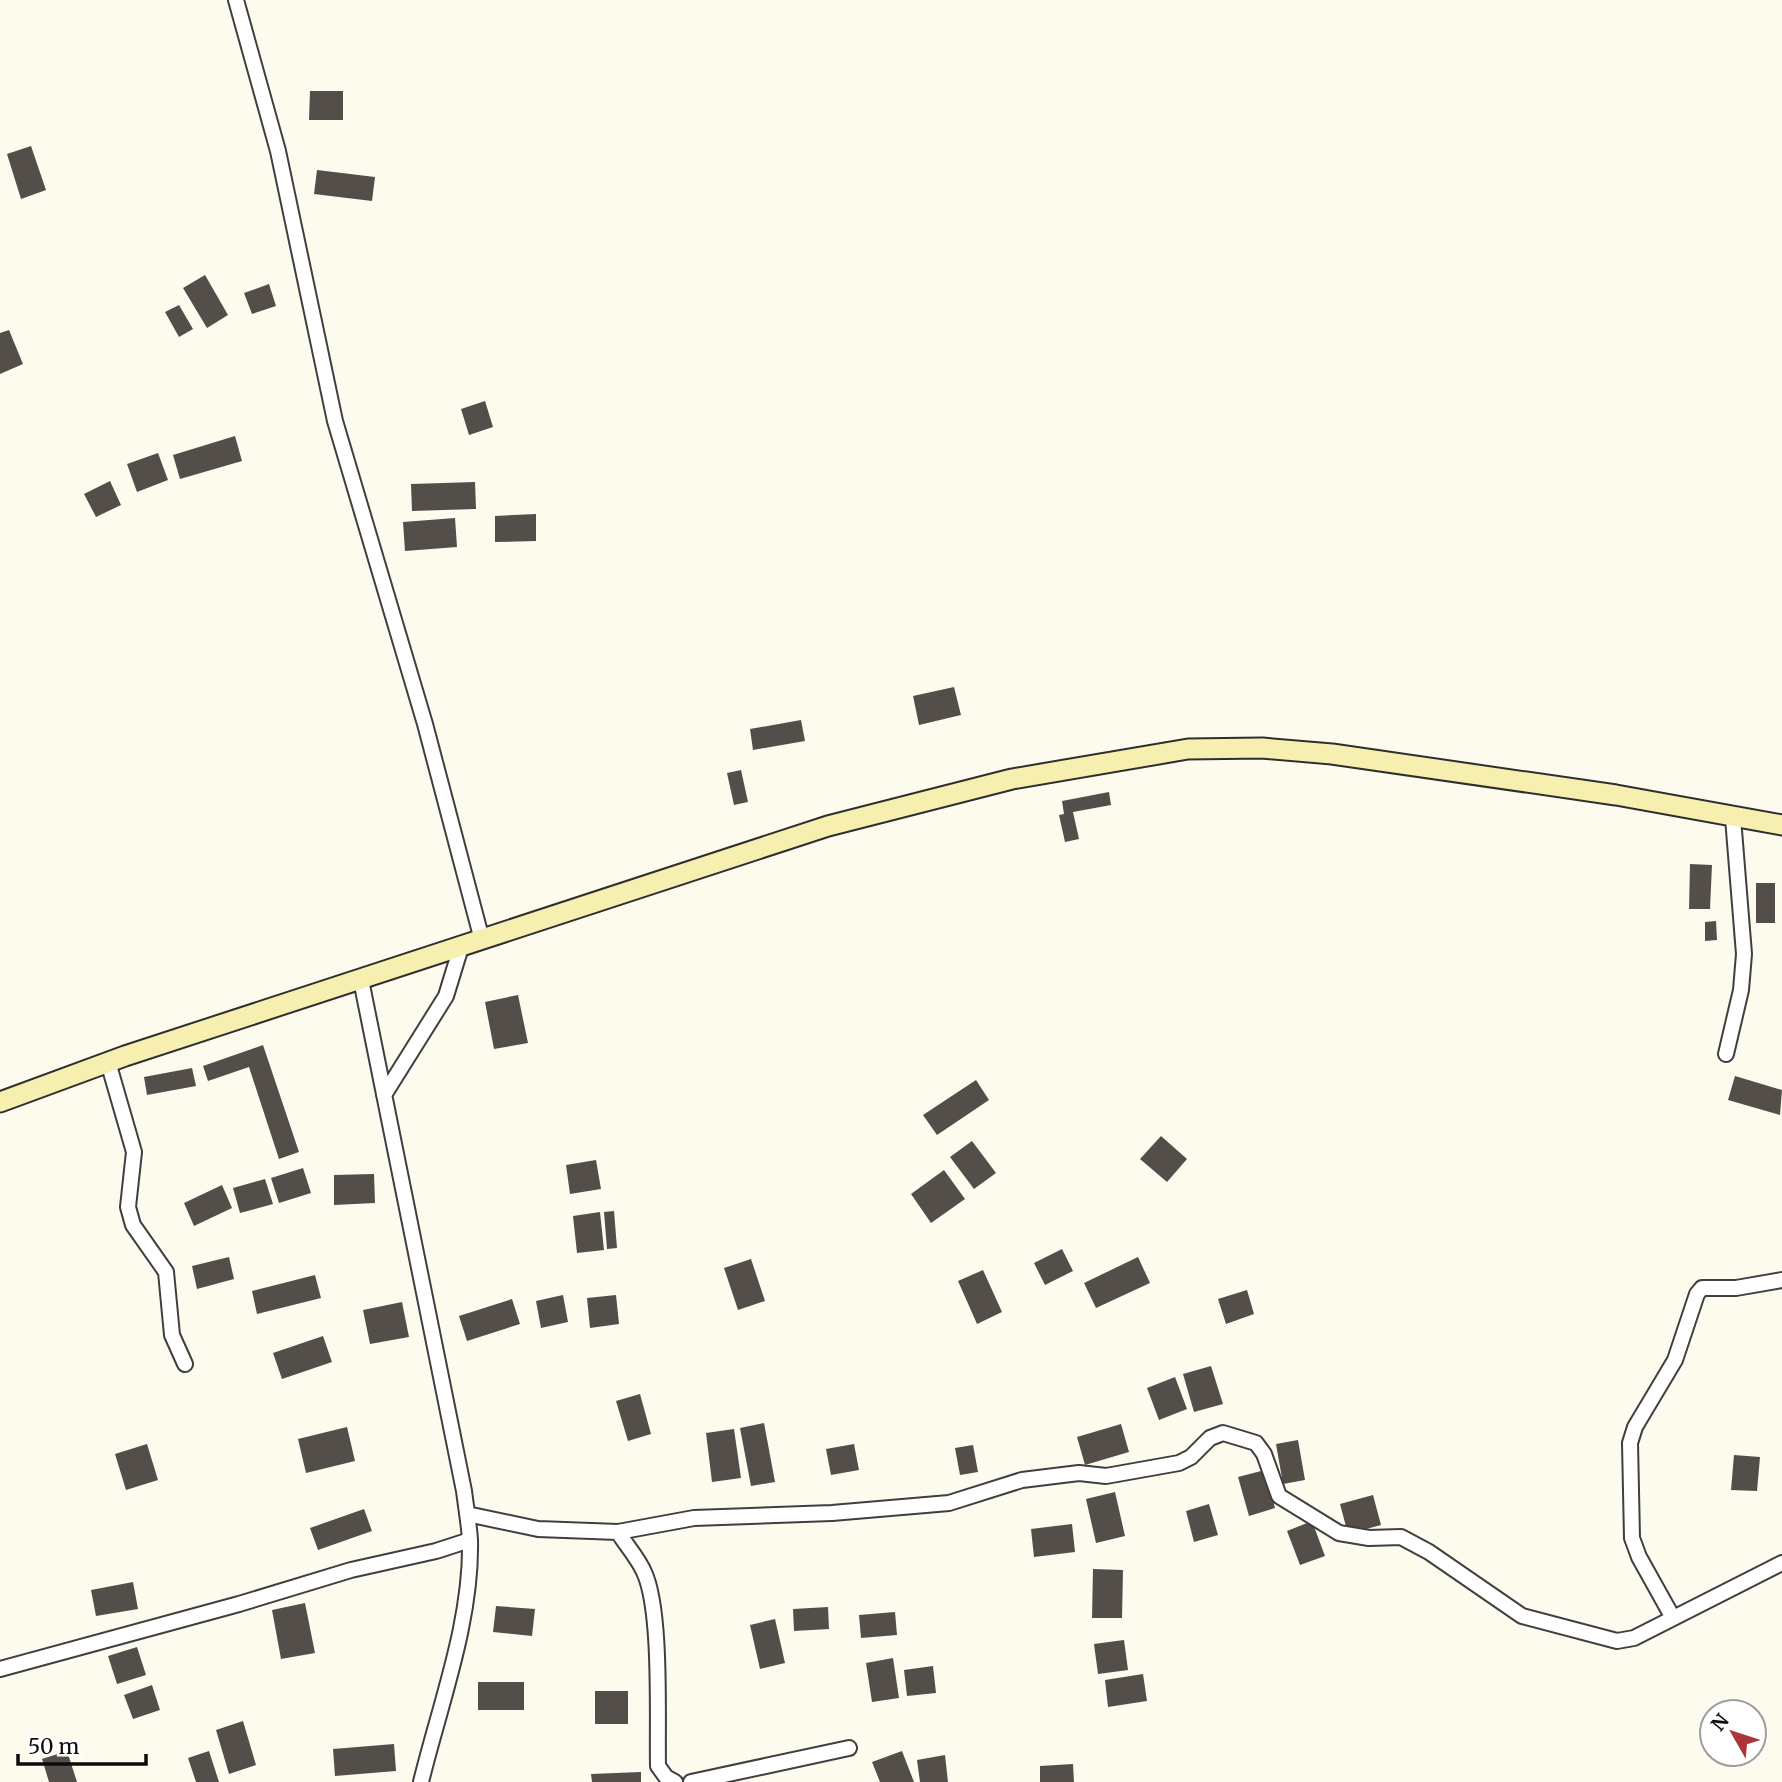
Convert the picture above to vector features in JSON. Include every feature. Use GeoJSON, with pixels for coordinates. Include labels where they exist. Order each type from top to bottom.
{"type":"FeatureCollection","features":[{"type":"Feature","properties":{"kind":"street"},"geometry":{"type":"LineString","coordinates":[[236,0],[278,150],[335,421],[425,724],[482,940]]}},
{"type":"Feature","properties":{"kind":"street"},"geometry":{"type":"LineString","coordinates":[[0,1102],[108,1062],[828,826],[1012,779],[1188,749],[1262,748],[1332,754],[1616,794],[1782,825]]}},
{"type":"Feature","properties":{"kind":"street"},"geometry":{"type":"LineString","coordinates":[[1726,1054],[1741,990],[1744,954],[1734,818]]}},
{"type":"Feature","properties":{"kind":"street"},"geometry":{"type":"LineString","coordinates":[[384,1096],[446,996],[461,947]]}},
{"type":"Feature","properties":{"kind":"street"},"geometry":{"type":"LineString","coordinates":[[360,980],[470,1540],[467,1592],[460,1628],[421,1782]]}},
{"type":"Feature","properties":{"kind":"street"},"geometry":{"type":"LineString","coordinates":[[108,1062],[134,1152],[128,1207],[133,1225],[166,1272],[172,1335],[185,1364]]}},
{"type":"Feature","properties":{"kind":"street"},"geometry":{"type":"LineString","coordinates":[[1673,1618],[1639,1557],[1632,1538],[1630,1443],[1635,1427],[1675,1360],[1696,1294],[1702,1288],[1736,1288],[1782,1280]]}},
{"type":"Feature","properties":{"kind":"street"},"geometry":{"type":"LineString","coordinates":[[467,1514],[538,1530],[618,1532],[694,1518],[832,1513],[949,1503],[1022,1480],[1079,1473],[1106,1476],[1179,1463],[1191,1457],[1210,1438],[1223,1433],[1256,1443],[1264,1454],[1279,1496],[1339,1533],[1369,1538],[1401,1537],[1429,1552],[1522,1616],[1617,1641],[1634,1638],[1782,1563]]}},
{"type":"Feature","properties":{"kind":"street"},"geometry":{"type":"LineString","coordinates":[[618,1532],[645,1573],[655,1636],[658,1766],[666,1777],[676,1782]]}},
{"type":"Feature","properties":{"kind":"street"},"geometry":{"type":"LineString","coordinates":[[0,1669],[239,1604],[351,1570],[436,1551],[470,1540]]}},
{"type":"Feature","properties":{"kind":"street"},"geometry":{"type":"LineString","coordinates":[[691,1782],[849,1748]]}},
{"type":"Feature","properties":{"kind":"building"},"geometry":{"type":"Polygon","coordinates":[[[310,91],[343,91],[343,120],[309,120],[310,91]]]}},
{"type":"Feature","properties":{"kind":"building"},"geometry":{"type":"Polygon","coordinates":[[[31,146],[46,190],[21,199],[7,154],[31,146]]]}},
{"type":"Feature","properties":{"kind":"building"},"geometry":{"type":"Polygon","coordinates":[[[317,170],[375,177],[372,201],[314,194],[317,170]]]}},
{"type":"Feature","properties":{"kind":"building"},"geometry":{"type":"Polygon","coordinates":[[[205,275],[228,315],[207,328],[183,288],[205,275]]]}},
{"type":"Feature","properties":{"kind":"building"},"geometry":{"type":"Polygon","coordinates":[[[269,284],[276,306],[252,314],[244,293],[269,284]]]}},
{"type":"Feature","properties":{"kind":"building"},"geometry":{"type":"Polygon","coordinates":[[[179,305],[193,329],[179,337],[165,312],[179,305]]]}},
{"type":"Feature","properties":{"kind":"building"},"geometry":{"type":"Polygon","coordinates":[[[9,330],[23,364],[0,374],[0,333],[9,330]]]}},
{"type":"Feature","properties":{"kind":"building"},"geometry":{"type":"Polygon","coordinates":[[[485,401],[493,427],[469,435],[461,409],[485,401]]]}},
{"type":"Feature","properties":{"kind":"building"},"geometry":{"type":"Polygon","coordinates":[[[235,436],[242,461],[180,479],[173,455],[235,436]]]}},
{"type":"Feature","properties":{"kind":"building"},"geometry":{"type":"Polygon","coordinates":[[[158,453],[168,480],[137,492],[127,464],[158,453]]]}},
{"type":"Feature","properties":{"kind":"building"},"geometry":{"type":"Polygon","coordinates":[[[110,481],[121,505],[96,517],[84,494],[110,481]]]}},
{"type":"Feature","properties":{"kind":"building"},"geometry":{"type":"Polygon","coordinates":[[[475,482],[476,509],[412,511],[411,484],[475,482]]]}},
{"type":"Feature","properties":{"kind":"building"},"geometry":{"type":"Polygon","coordinates":[[[536,514],[536,541],[495,542],[495,516],[536,514]]]}},
{"type":"Feature","properties":{"kind":"building"},"geometry":{"type":"Polygon","coordinates":[[[455,518],[457,547],[405,551],[403,522],[455,518]]]}},
{"type":"Feature","properties":{"kind":"building"},"geometry":{"type":"Polygon","coordinates":[[[954,687],[961,715],[919,725],[913,696],[954,687]]]}},
{"type":"Feature","properties":{"kind":"building"},"geometry":{"type":"Polygon","coordinates":[[[801,720],[805,741],[753,750],[750,729],[801,720]]]}},
{"type":"Feature","properties":{"kind":"building"},"geometry":{"type":"Polygon","coordinates":[[[741,770],[748,802],[734,805],[727,773],[741,770]]]}},
{"type":"Feature","properties":{"kind":"building"},"geometry":{"type":"Polygon","coordinates":[[[1109,792],[1111,805],[1073,812],[1079,839],[1065,842],[1059,815],[1064,814],[1062,801],[1109,792]]]}},
{"type":"Feature","properties":{"kind":"building"},"geometry":{"type":"Polygon","coordinates":[[[1690,864],[1712,865],[1710,909],[1689,909],[1690,864]]]}},
{"type":"Feature","properties":{"kind":"building"},"geometry":{"type":"Polygon","coordinates":[[[1756,883],[1775,883],[1775,923],[1756,923],[1756,883]]]}},
{"type":"Feature","properties":{"kind":"building"},"geometry":{"type":"Polygon","coordinates":[[[1716,921],[1717,940],[1705,941],[1705,922],[1716,921]]]}},
{"type":"Feature","properties":{"kind":"building"},"geometry":{"type":"Polygon","coordinates":[[[518,995],[528,1043],[494,1049],[485,1002],[518,995]]]}},
{"type":"Feature","properties":{"kind":"building"},"geometry":{"type":"Polygon","coordinates":[[[263,1045],[299,1152],[279,1159],[249,1067],[208,1081],[203,1066],[263,1045]]]}},
{"type":"Feature","properties":{"kind":"building"},"geometry":{"type":"Polygon","coordinates":[[[192,1068],[196,1086],[147,1095],[144,1077],[192,1068]]]}},
{"type":"Feature","properties":{"kind":"building"},"geometry":{"type":"Polygon","coordinates":[[[1735,1076],[1782,1090],[1780,1115],[1728,1100],[1735,1076]]]}},
{"type":"Feature","properties":{"kind":"building"},"geometry":{"type":"Polygon","coordinates":[[[976,1080],[989,1100],[937,1135],[923,1115],[976,1080]]]}},
{"type":"Feature","properties":{"kind":"building"},"geometry":{"type":"Polygon","coordinates":[[[1161,1136],[1187,1159],[1167,1182],[1140,1159],[1161,1136]]]}},
{"type":"Feature","properties":{"kind":"building"},"geometry":{"type":"Polygon","coordinates":[[[972,1141],[996,1173],[974,1189],[950,1157],[972,1141]]]}},
{"type":"Feature","properties":{"kind":"building"},"geometry":{"type":"Polygon","coordinates":[[[596,1160],[601,1189],[570,1194],[566,1165],[596,1160]]]}},
{"type":"Feature","properties":{"kind":"building"},"geometry":{"type":"Polygon","coordinates":[[[303,1168],[311,1193],[279,1203],[271,1178],[303,1168]]]}},
{"type":"Feature","properties":{"kind":"building"},"geometry":{"type":"Polygon","coordinates":[[[944,1170],[965,1199],[931,1223],[911,1194],[944,1170]]]}},
{"type":"Feature","properties":{"kind":"building"},"geometry":{"type":"Polygon","coordinates":[[[374,1174],[375,1203],[334,1205],[334,1175],[374,1174]]]}},
{"type":"Feature","properties":{"kind":"building"},"geometry":{"type":"Polygon","coordinates":[[[265,1179],[273,1204],[240,1213],[233,1188],[265,1179]]]}},
{"type":"Feature","properties":{"kind":"building"},"geometry":{"type":"Polygon","coordinates":[[[222,1185],[232,1208],[194,1226],[184,1203],[222,1185]]]}},
{"type":"Feature","properties":{"kind":"building"},"geometry":{"type":"Polygon","coordinates":[[[614,1211],[617,1248],[607,1249],[604,1212],[614,1211]]]}},
{"type":"Feature","properties":{"kind":"building"},"geometry":{"type":"Polygon","coordinates":[[[600,1212],[604,1250],[577,1253],[573,1216],[600,1212]]]}},
{"type":"Feature","properties":{"kind":"building"},"geometry":{"type":"Polygon","coordinates":[[[1062,1249],[1073,1271],[1045,1285],[1034,1263],[1062,1249]]]}},
{"type":"Feature","properties":{"kind":"building"},"geometry":{"type":"Polygon","coordinates":[[[229,1257],[234,1279],[197,1289],[192,1266],[229,1257]]]}},
{"type":"Feature","properties":{"kind":"building"},"geometry":{"type":"Polygon","coordinates":[[[1138,1257],[1150,1283],[1096,1308],[1084,1283],[1138,1257]]]}},
{"type":"Feature","properties":{"kind":"building"},"geometry":{"type":"Polygon","coordinates":[[[751,1259],[765,1301],[738,1310],[724,1268],[751,1259]]]}},
{"type":"Feature","properties":{"kind":"building"},"geometry":{"type":"Polygon","coordinates":[[[983,1270],[1002,1312],[977,1324],[958,1281],[983,1270]]]}},
{"type":"Feature","properties":{"kind":"building"},"geometry":{"type":"Polygon","coordinates":[[[315,1275],[321,1298],[257,1314],[252,1291],[315,1275]]]}},
{"type":"Feature","properties":{"kind":"building"},"geometry":{"type":"Polygon","coordinates":[[[1247,1290],[1254,1314],[1226,1324],[1218,1299],[1247,1290]]]}},
{"type":"Feature","properties":{"kind":"building"},"geometry":{"type":"Polygon","coordinates":[[[563,1295],[568,1322],[541,1328],[536,1301],[563,1295]]]}},
{"type":"Feature","properties":{"kind":"building"},"geometry":{"type":"Polygon","coordinates":[[[616,1295],[619,1324],[590,1328],[587,1298],[616,1295]]]}},
{"type":"Feature","properties":{"kind":"building"},"geometry":{"type":"Polygon","coordinates":[[[512,1299],[520,1324],[467,1341],[459,1316],[512,1299]]]}},
{"type":"Feature","properties":{"kind":"building"},"geometry":{"type":"Polygon","coordinates":[[[402,1302],[409,1337],[370,1344],[363,1310],[402,1302]]]}},
{"type":"Feature","properties":{"kind":"building"},"geometry":{"type":"Polygon","coordinates":[[[323,1336],[332,1362],[282,1379],[273,1353],[323,1336]]]}},
{"type":"Feature","properties":{"kind":"building"},"geometry":{"type":"Polygon","coordinates":[[[1211,1366],[1223,1404],[1194,1412],[1183,1374],[1211,1366]]]}},
{"type":"Feature","properties":{"kind":"building"},"geometry":{"type":"Polygon","coordinates":[[[1175,1377],[1187,1409],[1159,1420],[1147,1388],[1175,1377]]]}},
{"type":"Feature","properties":{"kind":"building"},"geometry":{"type":"Polygon","coordinates":[[[640,1394],[651,1434],[628,1441],[616,1401],[640,1394]]]}},
{"type":"Feature","properties":{"kind":"building"},"geometry":{"type":"Polygon","coordinates":[[[764,1423],[775,1482],[751,1486],[740,1428],[764,1423]]]}},
{"type":"Feature","properties":{"kind":"building"},"geometry":{"type":"Polygon","coordinates":[[[1121,1424],[1129,1452],[1085,1465],[1077,1437],[1121,1424]]]}},
{"type":"Feature","properties":{"kind":"building"},"geometry":{"type":"Polygon","coordinates":[[[347,1427],[355,1461],[306,1473],[298,1439],[347,1427]]]}},
{"type":"Feature","properties":{"kind":"building"},"geometry":{"type":"Polygon","coordinates":[[[734,1429],[741,1478],[712,1482],[706,1433],[734,1429]]]}},
{"type":"Feature","properties":{"kind":"building"},"geometry":{"type":"Polygon","coordinates":[[[1298,1440],[1305,1480],[1283,1484],[1276,1444],[1298,1440]]]}},
{"type":"Feature","properties":{"kind":"building"},"geometry":{"type":"Polygon","coordinates":[[[147,1444],[158,1480],[126,1490],[115,1454],[147,1444]]]}},
{"type":"Feature","properties":{"kind":"building"},"geometry":{"type":"Polygon","coordinates":[[[854,1444],[859,1470],[831,1475],[826,1449],[854,1444]]]}},
{"type":"Feature","properties":{"kind":"building"},"geometry":{"type":"Polygon","coordinates":[[[973,1445],[978,1472],[960,1475],[955,1448],[973,1445]]]}},
{"type":"Feature","properties":{"kind":"building"},"geometry":{"type":"Polygon","coordinates":[[[1734,1455],[1760,1457],[1757,1491],[1731,1490],[1734,1455]]]}},
{"type":"Feature","properties":{"kind":"building"},"geometry":{"type":"Polygon","coordinates":[[[1265,1470],[1275,1508],[1249,1516],[1238,1477],[1265,1470]]]}},
{"type":"Feature","properties":{"kind":"building"},"geometry":{"type":"Polygon","coordinates":[[[1115,1492],[1125,1536],[1096,1543],[1086,1499],[1115,1492]]]}},
{"type":"Feature","properties":{"kind":"building"},"geometry":{"type":"Polygon","coordinates":[[[1373,1495],[1381,1525],[1348,1534],[1340,1504],[1373,1495]]]}},
{"type":"Feature","properties":{"kind":"building"},"geometry":{"type":"Polygon","coordinates":[[[1209,1504],[1218,1535],[1194,1542],[1186,1511],[1209,1504]]]}},
{"type":"Feature","properties":{"kind":"building"},"geometry":{"type":"Polygon","coordinates":[[[364,1509],[372,1531],[318,1550],[310,1528],[364,1509]]]}},
{"type":"Feature","properties":{"kind":"building"},"geometry":{"type":"Polygon","coordinates":[[[1312,1521],[1325,1556],[1300,1565],[1287,1531],[1312,1521]]]}},
{"type":"Feature","properties":{"kind":"building"},"geometry":{"type":"Polygon","coordinates":[[[1072,1524],[1075,1552],[1034,1557],[1031,1529],[1072,1524]]]}},
{"type":"Feature","properties":{"kind":"building"},"geometry":{"type":"Polygon","coordinates":[[[1093,1569],[1123,1570],[1122,1618],[1092,1618],[1093,1569]]]}},
{"type":"Feature","properties":{"kind":"building"},"geometry":{"type":"Polygon","coordinates":[[[133,1582],[138,1609],[96,1616],[91,1590],[133,1582]]]}},
{"type":"Feature","properties":{"kind":"building"},"geometry":{"type":"Polygon","coordinates":[[[305,1603],[315,1653],[281,1659],[272,1610],[305,1603]]]}},
{"type":"Feature","properties":{"kind":"building"},"geometry":{"type":"Polygon","coordinates":[[[496,1606],[535,1609],[532,1636],[493,1632],[496,1606]]]}},
{"type":"Feature","properties":{"kind":"building"},"geometry":{"type":"Polygon","coordinates":[[[828,1607],[829,1629],[794,1631],[793,1609],[828,1607]]]}},
{"type":"Feature","properties":{"kind":"building"},"geometry":{"type":"Polygon","coordinates":[[[895,1612],[897,1635],[861,1638],[859,1615],[895,1612]]]}},
{"type":"Feature","properties":{"kind":"building"},"geometry":{"type":"Polygon","coordinates":[[[775,1619],[785,1663],[760,1669],[750,1625],[775,1619]]]}},
{"type":"Feature","properties":{"kind":"building"},"geometry":{"type":"Polygon","coordinates":[[[1124,1640],[1128,1670],[1098,1674],[1094,1644],[1124,1640]]]}},
{"type":"Feature","properties":{"kind":"building"},"geometry":{"type":"Polygon","coordinates":[[[137,1647],[146,1675],[117,1684],[108,1656],[137,1647]]]}},
{"type":"Feature","properties":{"kind":"building"},"geometry":{"type":"Polygon","coordinates":[[[893,1658],[899,1698],[872,1702],[866,1663],[893,1658]]]}},
{"type":"Feature","properties":{"kind":"building"},"geometry":{"type":"Polygon","coordinates":[[[933,1666],[936,1693],[907,1696],[904,1670],[933,1666]]]}},
{"type":"Feature","properties":{"kind":"building"},"geometry":{"type":"Polygon","coordinates":[[[1143,1674],[1147,1701],[1108,1707],[1105,1680],[1143,1674]]]}},
{"type":"Feature","properties":{"kind":"building"},"geometry":{"type":"Polygon","coordinates":[[[478,1682],[524,1682],[524,1710],[478,1710],[478,1682]]]}},
{"type":"Feature","properties":{"kind":"building"},"geometry":{"type":"Polygon","coordinates":[[[152,1685],[160,1710],[133,1719],[124,1695],[152,1685]]]}},
{"type":"Feature","properties":{"kind":"building"},"geometry":{"type":"Polygon","coordinates":[[[595,1691],[628,1691],[628,1724],[595,1724],[595,1691]]]}},
{"type":"Feature","properties":{"kind":"building"},"geometry":{"type":"Polygon","coordinates":[[[243,1721],[256,1765],[229,1774],[216,1730],[243,1721]]]}},
{"type":"Feature","properties":{"kind":"building"},"geometry":{"type":"Polygon","coordinates":[[[394,1744],[396,1771],[335,1776],[333,1749],[394,1744]]]}},
{"type":"Feature","properties":{"kind":"building"},"geometry":{"type":"Polygon","coordinates":[[[67,1751],[77,1782],[49,1782],[42,1759],[67,1751]]]}},
{"type":"Feature","properties":{"kind":"building"},"geometry":{"type":"Polygon","coordinates":[[[209,1751],[219,1782],[196,1782],[188,1758],[209,1751]]]}},
{"type":"Feature","properties":{"kind":"building"},"geometry":{"type":"Polygon","coordinates":[[[902,1751],[914,1782],[880,1782],[872,1762],[902,1751]]]}},
{"type":"Feature","properties":{"kind":"building"},"geometry":{"type":"Polygon","coordinates":[[[945,1755],[948,1782],[920,1782],[917,1760],[945,1755]]]}},
{"type":"Feature","properties":{"kind":"building"},"geometry":{"type":"Polygon","coordinates":[[[1073,1764],[1074,1782],[1040,1782],[1040,1766],[1073,1764]]]}},
{"type":"Feature","properties":{"kind":"building"},"geometry":{"type":"Polygon","coordinates":[[[641,1772],[641,1782],[592,1782],[591,1774],[641,1772]]]}}]}
